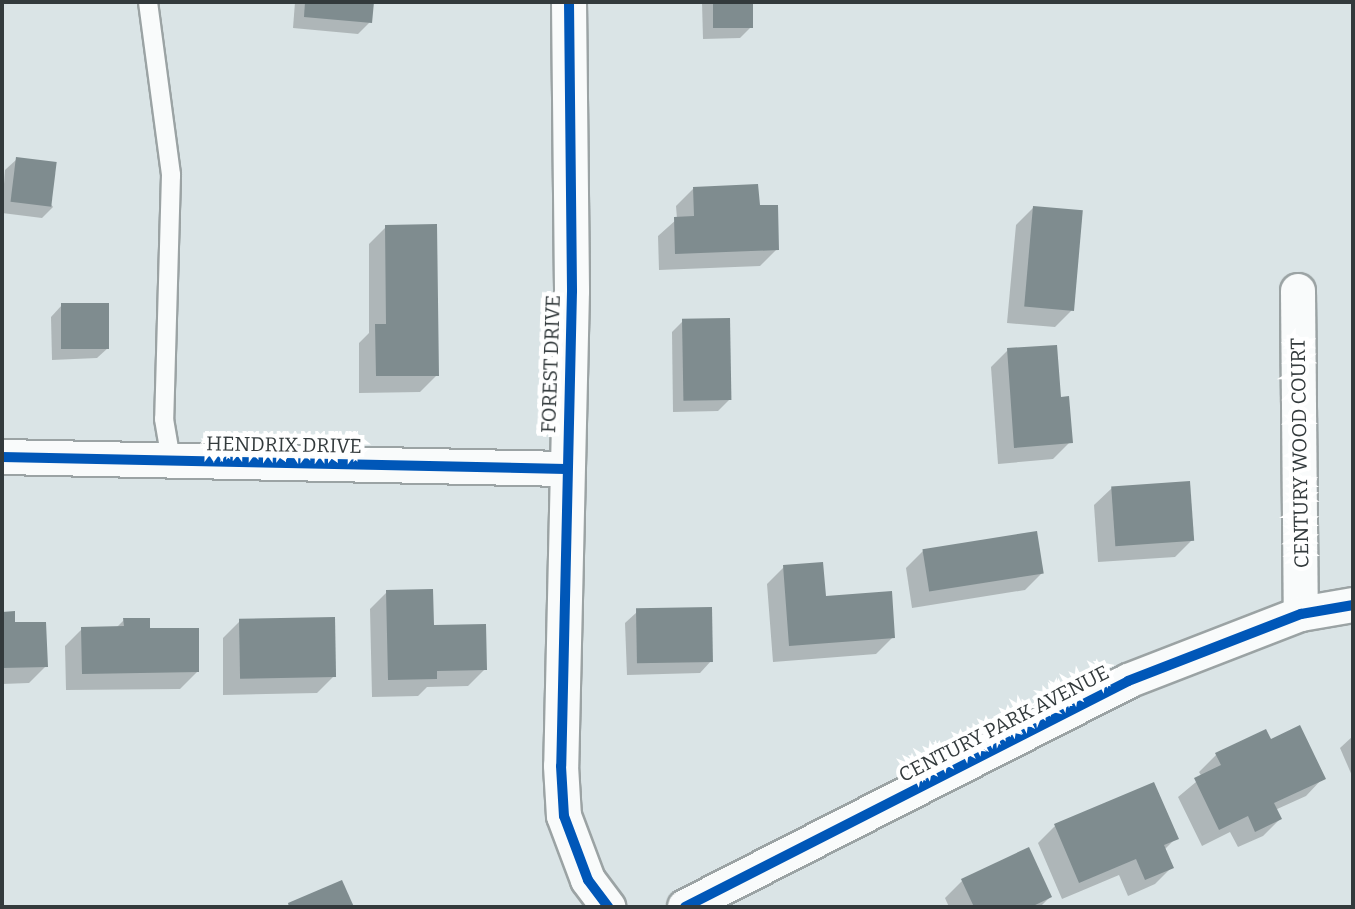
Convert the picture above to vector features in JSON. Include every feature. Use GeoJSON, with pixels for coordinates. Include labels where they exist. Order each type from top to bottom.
{"type":"FeatureCollection","features":[{"type":"Feature","properties":{"kind":"street","name":"FOREST DRIVE"},"geometry":{"type":"LineString","coordinates":[[569,2],[572,291],[560,706],[564,816],[588,880],[608,907]]}},
{"type":"Feature","properties":{"kind":"street","name":"CENTURY WOOD COURT"},"geometry":{"type":"LineString","coordinates":[[1298,291],[1301,614]]}},
{"type":"Feature","properties":{"kind":"street","name":"HENDRIX DRIVE"},"geometry":{"type":"LineString","coordinates":[[2,457],[566,469]]}},
{"type":"Feature","properties":{"kind":"street","name":"CENTURY PARK AVENUE"},"geometry":{"type":"LineString","coordinates":[[685,907],[1128,681],[1301,614],[1353,605]]}},
{"type":"Feature","properties":{"kind":"lane"},"geometry":{"type":"LineString","coordinates":[[148,2],[171,175],[164,419],[171,460]]}},
{"type":"Feature","properties":{"kind":"building"},"geometry":{"type":"Polygon","coordinates":[[[305,2],[374,2],[372,23],[304,17],[305,2]]]}},
{"type":"Feature","properties":{"kind":"building"},"geometry":{"type":"Polygon","coordinates":[[[713,2],[753,2],[753,28],[713,28],[713,2]]]}},
{"type":"Feature","properties":{"kind":"building"},"geometry":{"type":"Polygon","coordinates":[[[16,157],[57,162],[51,207],[11,202],[16,157]]]}},
{"type":"Feature","properties":{"kind":"building"},"geometry":{"type":"Polygon","coordinates":[[[758,184],[760,205],[778,205],[779,250],[675,254],[674,217],[694,216],[693,187],[758,184]]]}},
{"type":"Feature","properties":{"kind":"building"},"geometry":{"type":"Polygon","coordinates":[[[1033,206],[1083,210],[1074,311],[1024,307],[1033,206]]]}},
{"type":"Feature","properties":{"kind":"building"},"geometry":{"type":"Polygon","coordinates":[[[437,224],[439,376],[376,376],[375,324],[386,324],[385,225],[437,224]]]}},
{"type":"Feature","properties":{"kind":"building"},"geometry":{"type":"Polygon","coordinates":[[[61,303],[109,303],[109,349],[61,349],[61,303]]]}},
{"type":"Feature","properties":{"kind":"building"},"geometry":{"type":"Polygon","coordinates":[[[730,318],[731,400],[683,401],[682,319],[730,318]]]}},
{"type":"Feature","properties":{"kind":"building"},"geometry":{"type":"Polygon","coordinates":[[[1057,345],[1061,397],[1069,396],[1073,443],[1014,448],[1007,348],[1057,345]]]}},
{"type":"Feature","properties":{"kind":"building"},"geometry":{"type":"Polygon","coordinates":[[[1190,481],[1194,541],[1115,546],[1111,487],[1190,481]]]}},
{"type":"Feature","properties":{"kind":"building"},"geometry":{"type":"Polygon","coordinates":[[[1037,531],[1044,573],[929,592],[922,549],[1037,531]]]}},
{"type":"Feature","properties":{"kind":"building"},"geometry":{"type":"Polygon","coordinates":[[[823,562],[826,596],[892,591],[895,638],[789,646],[783,565],[823,562]]]}},
{"type":"Feature","properties":{"kind":"building"},"geometry":{"type":"Polygon","coordinates":[[[433,589],[434,625],[486,624],[487,670],[437,671],[437,679],[388,680],[386,590],[433,589]]]}},
{"type":"Feature","properties":{"kind":"building"},"geometry":{"type":"Polygon","coordinates":[[[712,607],[713,662],[637,663],[636,608],[712,607]]]}},
{"type":"Feature","properties":{"kind":"building"},"geometry":{"type":"Polygon","coordinates":[[[15,611],[15,622],[46,622],[48,667],[2,668],[2,612],[15,611]]]}},
{"type":"Feature","properties":{"kind":"building"},"geometry":{"type":"Polygon","coordinates":[[[335,617],[336,677],[240,679],[239,619],[335,617]]]}},
{"type":"Feature","properties":{"kind":"building"},"geometry":{"type":"Polygon","coordinates":[[[123,618],[150,618],[150,628],[199,628],[199,672],[82,674],[81,627],[124,626],[123,618]]]}},
{"type":"Feature","properties":{"kind":"building"},"geometry":{"type":"Polygon","coordinates":[[[1300,725],[1326,779],[1274,803],[1282,819],[1255,832],[1248,816],[1219,830],[1194,778],[1221,765],[1215,753],[1266,729],[1271,739],[1300,725]]]}},
{"type":"Feature","properties":{"kind":"building"},"geometry":{"type":"Polygon","coordinates":[[[1154,782],[1179,839],[1164,845],[1174,868],[1145,880],[1136,859],[1079,883],[1054,824],[1154,782]]]}},
{"type":"Feature","properties":{"kind":"building"},"geometry":{"type":"Polygon","coordinates":[[[1029,847],[1052,897],[1031,907],[974,907],[961,879],[1029,847]]]}},
{"type":"Feature","properties":{"kind":"building"},"geometry":{"type":"Polygon","coordinates":[[[342,880],[354,907],[289,907],[288,903],[342,880]]]}},
{"type":"Feature","properties":{"kind":"cycle path"},"geometry":{"type":"LineString","coordinates":[[569,2],[572,291],[561,766],[564,816],[588,880],[608,907]]}},
{"type":"Feature","properties":{"kind":"cycle path"},"geometry":{"type":"LineString","coordinates":[[2,457],[566,469]]}},
{"type":"Feature","properties":{"kind":"cycle path"},"geometry":{"type":"LineString","coordinates":[[685,907],[1128,681],[1301,614],[1353,605]]}}]}
